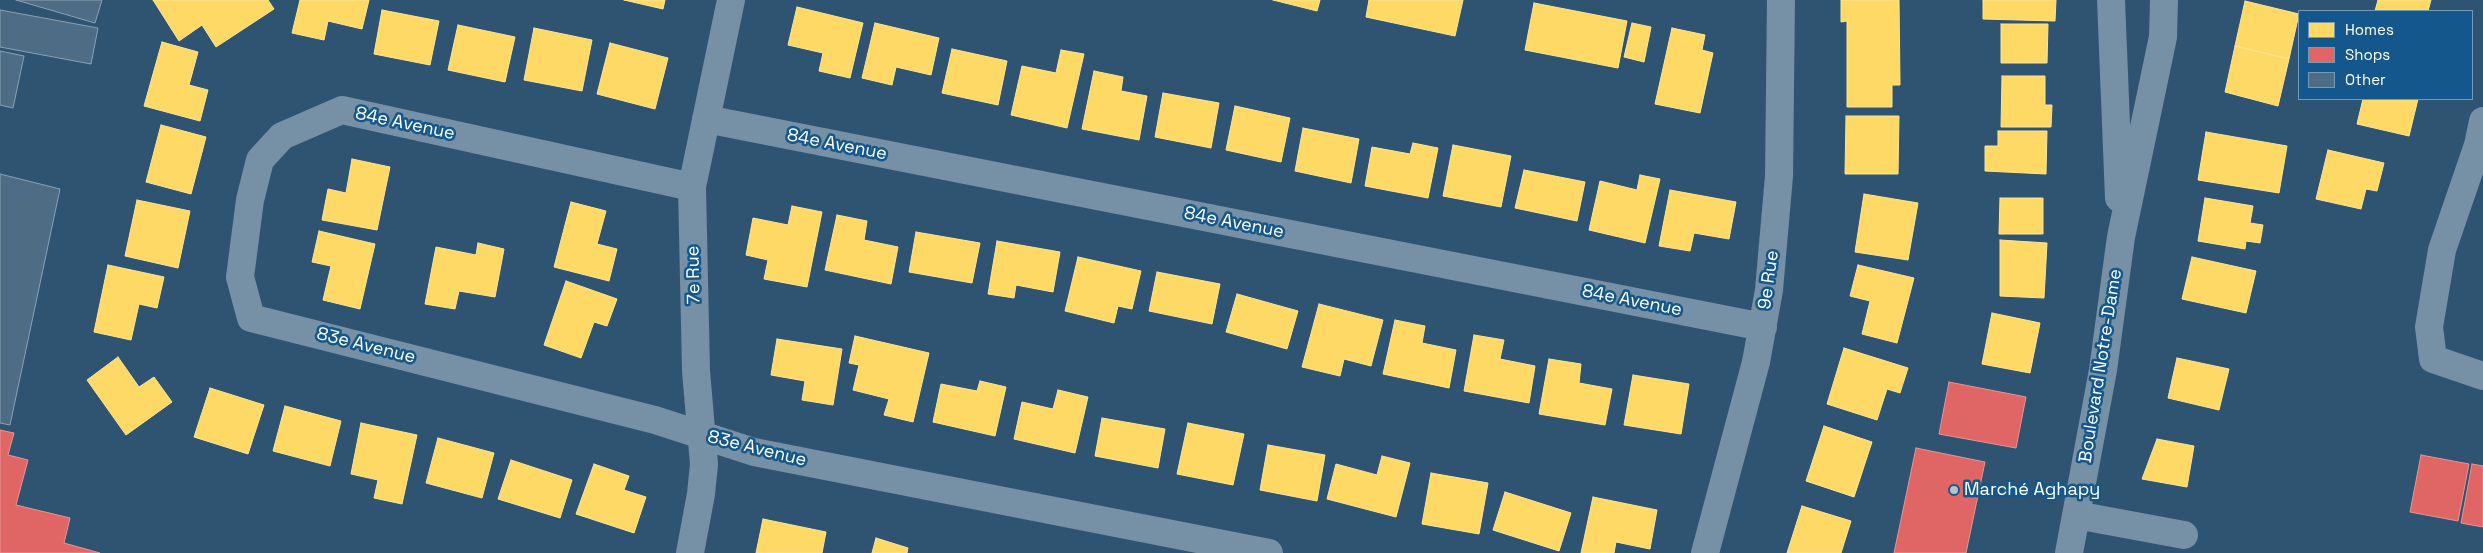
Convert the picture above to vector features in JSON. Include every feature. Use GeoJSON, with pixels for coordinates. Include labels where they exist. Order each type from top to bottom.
{"type":"FeatureCollection","features":[{"type":"Feature","properties":{"kind":"street","name":"7e Rue"},"geometry":{"type":"LineString","coordinates":[[690,553],[703,480],[702,436],[696,372],[692,187],[731,0]]}},
{"type":"Feature","properties":{"kind":"street","name":"9e Rue"},"geometry":{"type":"LineString","coordinates":[[1705,553],[1756,362],[1763,327],[1776,221],[1781,0]]}},
{"type":"Feature","properties":{"kind":"street","name":"Boulevard Notre-Dame"},"geometry":{"type":"LineString","coordinates":[[2111,0],[2111,46],[2122,238]]}},
{"type":"Feature","properties":{"kind":"street","name":"Boulevard Notre-Dame"},"geometry":{"type":"LineString","coordinates":[[2069,553],[2103,370],[2122,238],[2163,37],[2164,0]]}},
{"type":"Feature","properties":{"kind":"street","name":"84e Avenue"},"geometry":{"type":"LineString","coordinates":[[251,318],[240,277],[250,200],[260,160],[282,136],[342,110],[692,187]]}},
{"type":"Feature","properties":{"kind":"street","name":"84e Avenue"},"geometry":{"type":"LineString","coordinates":[[706,119],[1763,327]]}},
{"type":"Feature","properties":{"kind":"street"},"geometry":{"type":"LineString","coordinates":[[2483,121],[2478,145],[2442,250],[2429,327],[2433,359],[2483,376]]}},
{"type":"Feature","properties":{"kind":"street","name":"83e Avenue"},"geometry":{"type":"LineString","coordinates":[[251,318],[646,417],[754,452],[1269,553]]}},
{"type":"Feature","properties":{"kind":"street"},"geometry":{"type":"LineString","coordinates":[[2076,515],[2184,535]]}},
{"type":"Feature","properties":{"kind":"building: Homes"},"geometry":{"type":"Polygon","coordinates":[[[153,0],[268,0],[274,9],[216,47],[202,25],[179,41],[153,0]]]}},
{"type":"Feature","properties":{"kind":"building: Homes"},"geometry":{"type":"Polygon","coordinates":[[[300,0],[369,0],[362,29],[328,21],[324,40],[292,33],[300,0]]]}},
{"type":"Feature","properties":{"kind":"building: Homes"},"geometry":{"type":"Polygon","coordinates":[[[624,0],[665,0],[663,9],[624,0]]]}},
{"type":"Feature","properties":{"kind":"building: Homes"},"geometry":{"type":"Polygon","coordinates":[[[1273,0],[1320,0],[1317,11],[1273,0]]]}},
{"type":"Feature","properties":{"kind":"building: Homes"},"geometry":{"type":"Polygon","coordinates":[[[1369,0],[1463,0],[1455,36],[1366,17],[1369,0]]]}},
{"type":"Feature","properties":{"kind":"building: Homes"},"geometry":{"type":"Polygon","coordinates":[[[1841,0],[1899,0],[1900,85],[1892,85],[1892,107],[1847,107],[1847,21],[1841,22],[1841,0]]]}},
{"type":"Feature","properties":{"kind":"building: Homes"},"geometry":{"type":"Polygon","coordinates":[[[1983,0],[2056,0],[2055,21],[1983,19],[1983,0]]]}},
{"type":"Feature","properties":{"kind":"building: Homes"},"geometry":{"type":"Polygon","coordinates":[[[2378,0],[2431,0],[2428,10],[2375,10],[2378,0]]]}},
{"type":"Feature","properties":{"kind":"building: Homes"},"geometry":{"type":"Polygon","coordinates":[[[2245,1],[2298,14],[2289,59],[2235,46],[2245,1]]]}},
{"type":"Feature","properties":{"kind":"building: Homes"},"geometry":{"type":"Polygon","coordinates":[[[1534,3],[1627,21],[1618,68],[1525,50],[1534,3]]]}},
{"type":"Feature","properties":{"kind":"building: Homes"},"geometry":{"type":"Polygon","coordinates":[[[797,7],[863,23],[850,78],[819,71],[823,53],[788,45],[797,7]]]}},
{"type":"Feature","properties":{"kind":"building: Homes"},"geometry":{"type":"Polygon","coordinates":[[[382,10],[439,21],[430,65],[374,54],[382,10]]]}},
{"type":"Feature","properties":{"kind":"building: Homes"},"geometry":{"type":"Polygon","coordinates":[[[875,23],[939,38],[931,75],[896,67],[892,85],[862,78],[875,23]]]}},
{"type":"Feature","properties":{"kind":"building: Homes"},"geometry":{"type":"Polygon","coordinates":[[[1632,23],[1651,27],[1644,62],[1624,57],[1632,23]]]}},
{"type":"Feature","properties":{"kind":"building: Homes"},"geometry":{"type":"Polygon","coordinates":[[[2001,24],[2048,24],[2047,63],[2001,63],[2001,24]]]}},
{"type":"Feature","properties":{"kind":"building: Homes"},"geometry":{"type":"Polygon","coordinates":[[[458,25],[515,37],[505,82],[448,70],[458,25]]]}},
{"type":"Feature","properties":{"kind":"building: Homes"},"geometry":{"type":"Polygon","coordinates":[[[534,28],[592,40],[582,91],[524,80],[534,28]]]}},
{"type":"Feature","properties":{"kind":"building: Homes"},"geometry":{"type":"Polygon","coordinates":[[[1672,28],[1705,35],[1702,50],[1713,53],[1700,113],[1655,104],[1672,28]]]}},
{"type":"Feature","properties":{"kind":"building: Homes"},"geometry":{"type":"Polygon","coordinates":[[[162,42],[198,52],[189,85],[208,90],[200,121],[144,106],[162,42]]]}},
{"type":"Feature","properties":{"kind":"building: Homes"},"geometry":{"type":"Polygon","coordinates":[[[610,43],[668,58],[655,109],[597,94],[610,43]]]}},
{"type":"Feature","properties":{"kind":"building: Homes"},"geometry":{"type":"Polygon","coordinates":[[[2235,46],[2289,59],[2278,106],[2225,92],[2235,46]]]}},
{"type":"Feature","properties":{"kind":"building: Homes"},"geometry":{"type":"Polygon","coordinates":[[[952,49],[1007,61],[998,105],[942,93],[952,49]]]}},
{"type":"Feature","properties":{"kind":"building: Homes"},"geometry":{"type":"Polygon","coordinates":[[[1061,50],[1084,54],[1067,128],[1011,115],[1022,66],[1056,73],[1061,50]]]}},
{"type":"Feature","properties":{"kind":"building: Homes"},"geometry":{"type":"Polygon","coordinates":[[[1094,71],[1123,77],[1121,91],[1147,96],[1139,140],[1082,129],[1094,71]]]}},
{"type":"Feature","properties":{"kind":"building: Homes"},"geometry":{"type":"Polygon","coordinates":[[[2002,76],[2045,76],[2045,105],[2052,105],[2051,127],[2001,127],[2002,76]]]}},
{"type":"Feature","properties":{"kind":"building: Homes"},"geometry":{"type":"Polygon","coordinates":[[[1163,93],[1219,103],[1211,148],[1155,137],[1163,93]]]}},
{"type":"Feature","properties":{"kind":"building: Homes"},"geometry":{"type":"Polygon","coordinates":[[[2363,100],[2418,100],[2409,136],[2357,124],[2363,100]]]}},
{"type":"Feature","properties":{"kind":"building: Homes"},"geometry":{"type":"Polygon","coordinates":[[[1235,106],[1290,118],[1281,162],[1226,150],[1235,106]]]}},
{"type":"Feature","properties":{"kind":"building: Homes"},"geometry":{"type":"Polygon","coordinates":[[[1846,116],[1899,116],[1898,174],[1845,174],[1846,116]]]}},
{"type":"Feature","properties":{"kind":"building: Homes"},"geometry":{"type":"Polygon","coordinates":[[[161,125],[206,137],[191,194],[146,182],[161,125]]]}},
{"type":"Feature","properties":{"kind":"building: Homes"},"geometry":{"type":"Polygon","coordinates":[[[1303,128],[1359,139],[1351,183],[1295,171],[1303,128]]]}},
{"type":"Feature","properties":{"kind":"building: Homes"},"geometry":{"type":"Polygon","coordinates":[[[1998,131],[2047,131],[2046,174],[1985,171],[1985,146],[1998,146],[1998,131]]]}},
{"type":"Feature","properties":{"kind":"building: Homes"},"geometry":{"type":"Polygon","coordinates":[[[2206,132],[2287,146],[2279,193],[2198,180],[2206,132]]]}},
{"type":"Feature","properties":{"kind":"building: Homes"},"geometry":{"type":"Polygon","coordinates":[[[1413,143],[1438,148],[1428,198],[1365,186],[1372,147],[1410,154],[1413,143]]]}},
{"type":"Feature","properties":{"kind":"building: Homes"},"geometry":{"type":"Polygon","coordinates":[[[1453,145],[1511,156],[1501,207],[1443,196],[1453,145]]]}},
{"type":"Feature","properties":{"kind":"building: Homes"},"geometry":{"type":"Polygon","coordinates":[[[2328,150],[2384,163],[2377,191],[2366,189],[2361,209],[2316,199],[2328,150]]]}},
{"type":"Feature","properties":{"kind":"building: Homes"},"geometry":{"type":"Polygon","coordinates":[[[352,159],[390,167],[377,230],[322,220],[328,189],[346,193],[352,159]]]}},
{"type":"Feature","properties":{"kind":"building: Homes"},"geometry":{"type":"Polygon","coordinates":[[[1524,170],[1585,182],[1577,221],[1515,208],[1524,170]]]}},
{"type":"Feature","properties":{"kind":"building: Homes"},"geometry":{"type":"Polygon","coordinates":[[[1640,175],[1660,179],[1645,243],[1589,230],[1600,181],[1637,190],[1640,175]]]}},
{"type":"Feature","properties":{"kind":"building: Homes"},"geometry":{"type":"Polygon","coordinates":[[[1670,190],[1736,202],[1729,239],[1694,233],[1690,251],[1659,246],[1670,190]]]}},
{"type":"Feature","properties":{"kind":"building: Homes"},"geometry":{"type":"Polygon","coordinates":[[[1864,194],[1918,203],[1908,260],[1855,252],[1864,194]]]}},
{"type":"Feature","properties":{"kind":"building: Homes"},"geometry":{"type":"Polygon","coordinates":[[[2000,198],[2043,198],[2043,234],[1999,234],[2000,198]]]}},
{"type":"Feature","properties":{"kind":"building: Homes"},"geometry":{"type":"Polygon","coordinates":[[[2205,198],[2253,206],[2250,223],[2263,225],[2260,243],[2246,241],[2245,249],[2198,241],[2205,198]]]}},
{"type":"Feature","properties":{"kind":"building: Homes"},"geometry":{"type":"Polygon","coordinates":[[[137,200],[190,211],[178,268],[125,256],[137,200]]]}},
{"type":"Feature","properties":{"kind":"building: Homes"},"geometry":{"type":"Polygon","coordinates":[[[571,202],[606,211],[597,244],[617,249],[609,281],[554,267],[571,202]]]}},
{"type":"Feature","properties":{"kind":"building: Homes"},"geometry":{"type":"Polygon","coordinates":[[[792,206],[822,212],[807,287],[764,279],[768,260],[746,255],[753,218],[788,225],[792,206]]]}},
{"type":"Feature","properties":{"kind":"building: Homes"},"geometry":{"type":"Polygon","coordinates":[[[837,215],[867,221],[864,240],[898,247],[891,284],[825,270],[837,215]]]}},
{"type":"Feature","properties":{"kind":"building: Homes"},"geometry":{"type":"Polygon","coordinates":[[[319,231],[375,244],[360,309],[323,300],[331,266],[312,262],[319,231]]]}},
{"type":"Feature","properties":{"kind":"building: Homes"},"geometry":{"type":"Polygon","coordinates":[[[916,232],[980,243],[972,283],[909,272],[916,232]]]}},
{"type":"Feature","properties":{"kind":"building: Homes"},"geometry":{"type":"Polygon","coordinates":[[[2000,240],[2047,243],[2044,298],[2000,296],[2000,240]]]}},
{"type":"Feature","properties":{"kind":"building: Homes"},"geometry":{"type":"Polygon","coordinates":[[[997,241],[1060,252],[1053,292],[1016,285],[1014,298],[988,294],[997,241]]]}},
{"type":"Feature","properties":{"kind":"building: Homes"},"geometry":{"type":"Polygon","coordinates":[[[478,243],[504,249],[495,297],[459,291],[455,309],[425,304],[436,247],[476,255],[478,243]]]}},
{"type":"Feature","properties":{"kind":"building: Homes"},"geometry":{"type":"Polygon","coordinates":[[[1078,257],[1141,271],[1132,309],[1118,306],[1114,323],[1065,311],[1078,257]]]}},
{"type":"Feature","properties":{"kind":"building: Homes"},"geometry":{"type":"Polygon","coordinates":[[[2192,257],[2256,271],[2246,313],[2182,299],[2192,257]]]}},
{"type":"Feature","properties":{"kind":"building: Homes"},"geometry":{"type":"Polygon","coordinates":[[[108,265],[164,277],[157,308],[139,304],[131,340],[94,332],[108,265]]]}},
{"type":"Feature","properties":{"kind":"building: Homes"},"geometry":{"type":"Polygon","coordinates":[[[1858,265],[1914,278],[1897,343],[1862,334],[1870,301],[1850,296],[1858,265]]]}},
{"type":"Feature","properties":{"kind":"building: Homes"},"geometry":{"type":"Polygon","coordinates":[[[1157,272],[1220,284],[1212,324],[1149,311],[1157,272]]]}},
{"type":"Feature","properties":{"kind":"building: Homes"},"geometry":{"type":"Polygon","coordinates":[[[566,281],[617,299],[607,326],[594,322],[581,358],[544,345],[566,281]]]}},
{"type":"Feature","properties":{"kind":"building: Homes"},"geometry":{"type":"Polygon","coordinates":[[[1237,294],[1298,311],[1287,349],[1226,332],[1237,294]]]}},
{"type":"Feature","properties":{"kind":"building: Homes"},"geometry":{"type":"Polygon","coordinates":[[[1319,304],[1383,320],[1371,366],[1344,359],[1340,376],[1302,367],[1319,304]]]}},
{"type":"Feature","properties":{"kind":"building: Homes"},"geometry":{"type":"Polygon","coordinates":[[[1992,313],[2040,323],[2030,373],[1982,364],[1992,313]]]}},
{"type":"Feature","properties":{"kind":"building: Homes"},"geometry":{"type":"Polygon","coordinates":[[[1395,320],[1425,326],[1422,343],[1456,350],[1449,388],[1383,374],[1395,320]]]}},
{"type":"Feature","properties":{"kind":"building: Homes"},"geometry":{"type":"Polygon","coordinates":[[[1474,335],[1504,340],[1500,359],[1535,366],[1529,403],[1464,391],[1474,335]]]}},
{"type":"Feature","properties":{"kind":"building: Homes"},"geometry":{"type":"Polygon","coordinates":[[[855,336],[929,353],[913,422],[884,415],[889,399],[853,390],[859,365],[849,363],[855,336]]]}},
{"type":"Feature","properties":{"kind":"building: Homes"},"geometry":{"type":"Polygon","coordinates":[[[777,339],[842,349],[833,405],[802,400],[805,381],[771,375],[777,339]]]}},
{"type":"Feature","properties":{"kind":"building: Homes"},"geometry":{"type":"Polygon","coordinates":[[[1844,348],[1908,368],[1900,393],[1887,389],[1877,420],[1827,404],[1844,348]]]}},
{"type":"Feature","properties":{"kind":"building: Homes"},"geometry":{"type":"Polygon","coordinates":[[[118,357],[139,387],[154,377],[172,402],[126,435],[87,380],[118,357]]]}},
{"type":"Feature","properties":{"kind":"building: Homes"},"geometry":{"type":"Polygon","coordinates":[[[2177,358],[2229,369],[2219,410],[2168,398],[2177,358]]]}},
{"type":"Feature","properties":{"kind":"building: Homes"},"geometry":{"type":"Polygon","coordinates":[[[1549,359],[1581,364],[1579,383],[1612,389],[1605,425],[1539,414],[1549,359]]]}},
{"type":"Feature","properties":{"kind":"building: Homes"},"geometry":{"type":"Polygon","coordinates":[[[1633,375],[1689,384],[1681,434],[1624,425],[1633,375]]]}},
{"type":"Feature","properties":{"kind":"building: Homes"},"geometry":{"type":"Polygon","coordinates":[[[980,381],[1006,387],[995,436],[933,422],[941,384],[977,391],[980,381]]]}},
{"type":"Feature","properties":{"kind":"building: Homes"},"geometry":{"type":"Polygon","coordinates":[[[210,388],[264,405],[248,454],[194,437],[210,388]]]}},
{"type":"Feature","properties":{"kind":"building: Homes"},"geometry":{"type":"Polygon","coordinates":[[[1058,390],[1088,397],[1075,453],[1014,439],[1022,402],[1053,409],[1058,390]]]}},
{"type":"Feature","properties":{"kind":"building: Homes"},"geometry":{"type":"Polygon","coordinates":[[[285,406],[341,421],[330,466],[273,451],[285,406]]]}},
{"type":"Feature","properties":{"kind":"building: Homes"},"geometry":{"type":"Polygon","coordinates":[[[1102,418],[1165,429],[1158,468],[1095,456],[1102,418]]]}},
{"type":"Feature","properties":{"kind":"building: Homes"},"geometry":{"type":"Polygon","coordinates":[[[361,423],[417,435],[402,504],[374,498],[378,480],[351,474],[361,423]]]}},
{"type":"Feature","properties":{"kind":"building: Homes"},"geometry":{"type":"Polygon","coordinates":[[[1188,423],[1244,434],[1233,485],[1177,474],[1188,423]]]}},
{"type":"Feature","properties":{"kind":"building: Homes"},"geometry":{"type":"Polygon","coordinates":[[[1824,426],[1872,442],[1854,497],[1806,481],[1824,426]]]}},
{"type":"Feature","properties":{"kind":"building: Homes"},"geometry":{"type":"Polygon","coordinates":[[[438,438],[494,453],[482,498],[426,483],[438,438]]]}},
{"type":"Feature","properties":{"kind":"building: Homes"},"geometry":{"type":"Polygon","coordinates":[[[2157,439],[2194,446],[2187,487],[2142,479],[2157,439]]]}},
{"type":"Feature","properties":{"kind":"building: Homes"},"geometry":{"type":"Polygon","coordinates":[[[1268,445],[1325,455],[1317,501],[1260,490],[1268,445]]]}},
{"type":"Feature","properties":{"kind":"building: Homes"},"geometry":{"type":"Polygon","coordinates":[[[1382,456],[1410,463],[1396,517],[1327,499],[1336,464],[1377,475],[1382,456]]]}},
{"type":"Feature","properties":{"kind":"building: Homes"},"geometry":{"type":"Polygon","coordinates":[[[511,460],[572,480],[560,518],[498,499],[511,460]]]}},
{"type":"Feature","properties":{"kind":"building: Homes"},"geometry":{"type":"Polygon","coordinates":[[[594,464],[629,476],[624,490],[646,497],[634,533],[576,514],[594,464]]]}},
{"type":"Feature","properties":{"kind":"building: Homes"},"geometry":{"type":"Polygon","coordinates":[[[1431,473],[1488,483],[1479,534],[1422,524],[1431,473]]]}},
{"type":"Feature","properties":{"kind":"building: Homes"},"geometry":{"type":"Polygon","coordinates":[[[1505,492],[1571,513],[1559,551],[1493,530],[1505,492]]]}},
{"type":"Feature","properties":{"kind":"building: Homes"},"geometry":{"type":"Polygon","coordinates":[[[1593,497],[1657,510],[1650,549],[1616,542],[1614,553],[1581,553],[1593,497]]]}},
{"type":"Feature","properties":{"kind":"building: Homes"},"geometry":{"type":"Polygon","coordinates":[[[1802,506],[1851,521],[1841,553],[1787,553],[1802,506]]]}},
{"type":"Feature","properties":{"kind":"building: Homes"},"geometry":{"type":"Polygon","coordinates":[[[763,519],[826,532],[822,553],[756,553],[763,519]]]}},
{"type":"Feature","properties":{"kind":"building: Homes"},"geometry":{"type":"Polygon","coordinates":[[[876,538],[908,548],[907,553],[872,553],[876,538]]]}},
{"type":"Feature","properties":{"kind":"building: Shops"},"geometry":{"type":"Polygon","coordinates":[[[1949,382],[2026,397],[2016,448],[1939,434],[1949,382]]]}},
{"type":"Feature","properties":{"kind":"building: Shops"},"geometry":{"type":"Polygon","coordinates":[[[0,430],[14,433],[8,455],[28,460],[16,505],[70,518],[64,543],[100,553],[0,553],[0,430]]]}},
{"type":"Feature","properties":{"kind":"building: Shops"},"geometry":{"type":"Polygon","coordinates":[[[1916,448],[1985,462],[1966,553],[1894,553],[1916,448]]]}},
{"type":"Feature","properties":{"kind":"building: Shops"},"geometry":{"type":"Polygon","coordinates":[[[2421,455],[2469,464],[2458,521],[2410,512],[2421,455]]]}},
{"type":"Feature","properties":{"kind":"building: Shops"},"geometry":{"type":"Polygon","coordinates":[[[2472,464],[2483,466],[2483,527],[2461,523],[2472,464]]]}},
{"type":"Feature","properties":{"kind":"building: Other"},"geometry":{"type":"Polygon","coordinates":[[[16,0],[102,0],[95,23],[16,0]]]}},
{"type":"Feature","properties":{"kind":"building: Other"},"geometry":{"type":"Polygon","coordinates":[[[0,10],[98,28],[91,64],[0,47],[0,10]]]}},
{"type":"Feature","properties":{"kind":"building: Other"},"geometry":{"type":"Polygon","coordinates":[[[0,51],[24,56],[13,108],[0,105],[0,51]]]}},
{"type":"Feature","properties":{"kind":"building: Other"},"geometry":{"type":"Polygon","coordinates":[[[0,174],[60,189],[10,425],[0,423],[0,174]]]}},
{"type":"Feature","properties":{"kind":"place","name":"Marché Aghapy"},"geometry":{"type":"Point","coordinates":[1954,490]}}]}
